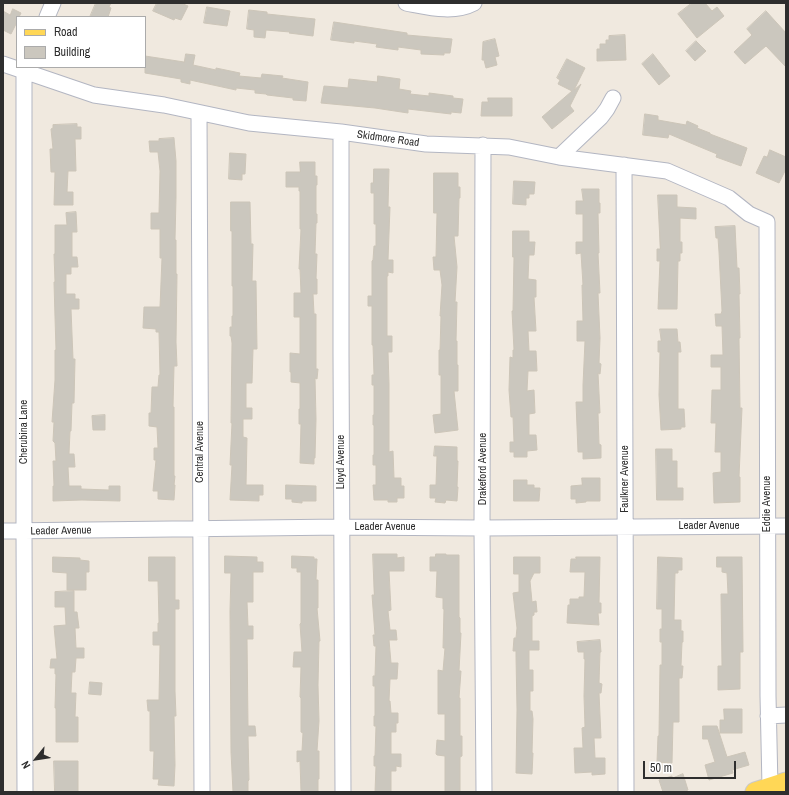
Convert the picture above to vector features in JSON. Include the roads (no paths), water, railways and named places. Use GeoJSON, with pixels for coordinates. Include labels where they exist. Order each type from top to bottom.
{"type":"FeatureCollection","features":[{"type":"Feature","properties":{"kind":"street"},"geometry":{"type":"LineString","coordinates":[[47,16],[53,3]]}},
{"type":"Feature","properties":{"kind":"street"},"geometry":{"type":"LineString","coordinates":[[406,3],[447,10],[467,7],[474,3]]}},
{"type":"Feature","properties":{"kind":"street","name":"Skidmore Road"},"geometry":{"type":"LineString","coordinates":[[3,64],[16,67]]}},
{"type":"Feature","properties":{"kind":"street","name":"Skidmore Road"},"geometry":{"type":"LineString","coordinates":[[25,69],[94,95],[164,105],[249,123],[341,132],[426,144],[509,147],[559,157],[667,172],[730,198],[750,214],[767,222]]}},
{"type":"Feature","properties":{"kind":"street","name":"Cherubina Lane"},"geometry":{"type":"LineString","coordinates":[[25,69],[25,792]]}},
{"type":"Feature","properties":{"kind":"street"},"geometry":{"type":"LineString","coordinates":[[559,157],[601,117],[613,98]]}},
{"type":"Feature","properties":{"kind":"street","name":"Central Avenue"},"geometry":{"type":"LineString","coordinates":[[199,112],[202,792]]}},
{"type":"Feature","properties":{"kind":"street","name":"Lloyd Avenue"},"geometry":{"type":"LineString","coordinates":[[341,132],[343,792]]}},
{"type":"Feature","properties":{"kind":"street","name":"Drakeford Avenue"},"geometry":{"type":"LineString","coordinates":[[483,146],[482,528],[484,792]]}},
{"type":"Feature","properties":{"kind":"street","name":"Faulkner Avenue"},"geometry":{"type":"LineString","coordinates":[[624,165],[626,792]]}},
{"type":"Feature","properties":{"kind":"street","name":"Eddie Avenue"},"geometry":{"type":"LineString","coordinates":[[767,222],[768,716],[770,787]]}},
{"type":"Feature","properties":{"kind":"street","name":"Leader Avenue"},"geometry":{"type":"LineString","coordinates":[[3,531],[342,527],[482,528],[786,526]]}},
{"type":"Feature","properties":{"kind":"street"},"geometry":{"type":"LineString","coordinates":[[768,716],[786,715]]}}]}
